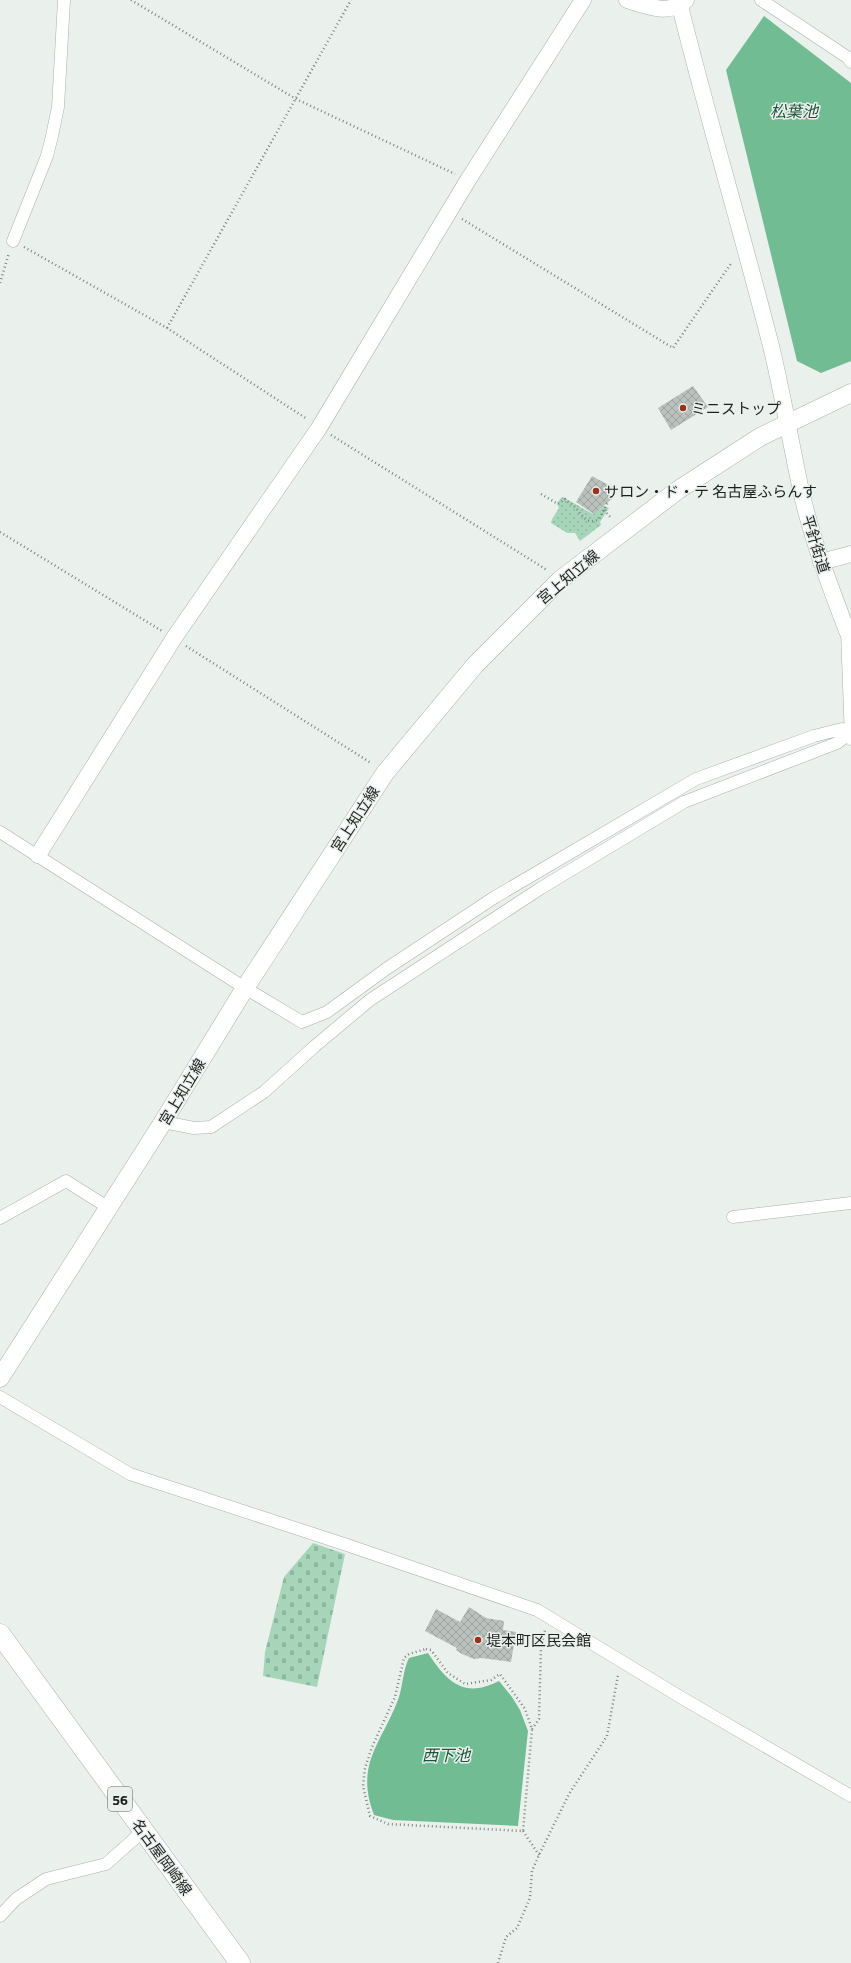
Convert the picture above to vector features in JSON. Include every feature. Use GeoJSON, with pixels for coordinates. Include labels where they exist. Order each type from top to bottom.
{"type":"FeatureCollection","features":[{"type":"Feature","properties":{"kind":"main road","name":"宮上知立線"},"geometry":{"type":"LineString","coordinates":[[0,1378],[109,1208],[245,988],[385,773],[475,665],[560,580],[678,490],[760,437],[851,393]]}},
{"type":"Feature","properties":{"kind":"main road","name":"名古屋岡崎線"},"geometry":{"type":"LineString","coordinates":[[0,1634],[240,1963]]}},
{"type":"Feature","properties":{"kind":"street"},"geometry":{"type":"LineString","coordinates":[[13,241],[47,156],[58,108],[64,0]]}},
{"type":"Feature","properties":{"kind":"street"},"geometry":{"type":"LineString","coordinates":[[38,855],[174,638],[320,428],[468,180],[583,0]]}},
{"type":"Feature","properties":{"kind":"street"},"geometry":{"type":"LineString","coordinates":[[627,0],[648,7],[662,9],[681,2]]}},
{"type":"Feature","properties":{"kind":"street"},"geometry":{"type":"LineString","coordinates":[[761,0],[847,57],[851,62]]}},
{"type":"Feature","properties":{"kind":"street","name":"平針街道"},"geometry":{"type":"LineString","coordinates":[[681,2],[698,75],[745,244],[781,387],[803,496],[821,562],[849,634]]}},
{"type":"Feature","properties":{"kind":"street"},"geometry":{"type":"LineString","coordinates":[[821,562],[851,554]]}},
{"type":"Feature","properties":{"kind":"street"},"geometry":{"type":"LineString","coordinates":[[849,634],[851,736]]}},
{"type":"Feature","properties":{"kind":"street"},"geometry":{"type":"LineString","coordinates":[[0,832],[245,988],[302,1022],[327,1012],[386,969],[495,897],[696,779],[814,736],[842,730],[851,736]]}},
{"type":"Feature","properties":{"kind":"street"},"geometry":{"type":"LineString","coordinates":[[163,1122],[194,1128],[211,1127],[264,1092],[370,1000],[541,888],[684,802],[837,743],[851,736]]}},
{"type":"Feature","properties":{"kind":"street"},"geometry":{"type":"LineString","coordinates":[[0,1218],[66,1180],[109,1208]]}},
{"type":"Feature","properties":{"kind":"street"},"geometry":{"type":"LineString","coordinates":[[733,1217],[851,1204]]}},
{"type":"Feature","properties":{"kind":"street"},"geometry":{"type":"LineString","coordinates":[[0,1397],[130,1474],[344,1544],[537,1610],[620,1661],[851,1796]]}},
{"type":"Feature","properties":{"kind":"street"},"geometry":{"type":"LineString","coordinates":[[0,1916],[16,1899],[46,1879],[106,1864],[143,1831]]}},
{"type":"Feature","properties":{"kind":"path"},"geometry":{"type":"LineString","coordinates":[[131,0],[296,99],[468,180]]}},
{"type":"Feature","properties":{"kind":"path"},"geometry":{"type":"LineString","coordinates":[[167,328],[351,0]]}},
{"type":"Feature","properties":{"kind":"path"},"geometry":{"type":"LineString","coordinates":[[449,212],[673,348],[745,244]]}},
{"type":"Feature","properties":{"kind":"path"},"geometry":{"type":"LineString","coordinates":[[0,283],[13,241],[167,328],[320,428],[550,572],[560,580]]}},
{"type":"Feature","properties":{"kind":"path"},"geometry":{"type":"LineString","coordinates":[[541,494],[558,504],[564,499],[576,507],[581,516],[587,520],[596,520],[608,502]]}},
{"type":"Feature","properties":{"kind":"path"},"geometry":{"type":"LineString","coordinates":[[604,510],[614,521]]}},
{"type":"Feature","properties":{"kind":"path"},"geometry":{"type":"LineString","coordinates":[[0,532],[174,638],[385,773]]}},
{"type":"Feature","properties":{"kind":"path"},"geometry":{"type":"LineString","coordinates":[[532,1729],[539,1719],[540,1647],[543,1632],[551,1619]]}},
{"type":"Feature","properties":{"kind":"path"},"geometry":{"type":"LineString","coordinates":[[523,1831],[388,1824],[370,1816],[363,1786],[365,1768],[372,1747],[395,1697],[404,1658],[409,1654],[426,1649],[431,1650],[448,1673],[465,1684],[491,1680],[500,1674],[525,1709],[532,1729],[523,1831],[539,1855]]}},
{"type":"Feature","properties":{"kind":"path"},"geometry":{"type":"LineString","coordinates":[[498,1963],[506,1937],[517,1928],[530,1898],[532,1870],[539,1855],[569,1794],[608,1736],[620,1661]]}},
{"type":"Feature","properties":{"kind":"green space"},"geometry":{"type":"Polygon","coordinates":[[[563,497],[593,514],[604,506],[609,508],[600,522],[601,525],[580,541],[575,533],[567,533],[551,523],[559,508],[557,504],[563,497]]]}},
{"type":"Feature","properties":{"kind":"green space"},"geometry":{"type":"Polygon","coordinates":[[[313,1543],[345,1554],[317,1687],[263,1676],[265,1652],[284,1577],[313,1543]]]}},
{"type":"Feature","properties":{"kind":"water","name":"松葉池"},"geometry":{"type":"Polygon","coordinates":[[[764,16],[851,83],[851,361],[821,373],[797,361],[726,70],[764,16]]]}},
{"type":"Feature","properties":{"kind":"water","name":"西下池"},"geometry":{"type":"Polygon","coordinates":[[[428,1653],[442,1672],[458,1685],[466,1688],[476,1688],[487,1686],[499,1681],[520,1710],[528,1731],[518,1826],[393,1820],[374,1815],[369,1797],[367,1781],[373,1753],[393,1713],[399,1697],[405,1667],[409,1658],[428,1653]]]}},
{"type":"Feature","properties":{"kind":"building","name":"ミニストップ"},"geometry":{"type":"Polygon","coordinates":[[[693,386],[708,407],[671,430],[658,408],[693,386]]]}},
{"type":"Feature","properties":{"kind":"building","name":"サロン・ド・テ 名古屋ふらんす"},"geometry":{"type":"Polygon","coordinates":[[[592,476],[612,487],[608,495],[613,498],[594,514],[576,502],[592,476]]]}},
{"type":"Feature","properties":{"kind":"building","name":"堤本町区民会館"},"geometry":{"type":"Polygon","coordinates":[[[469,1607],[486,1618],[504,1621],[503,1630],[516,1632],[511,1662],[481,1658],[474,1659],[462,1654],[456,1650],[457,1648],[425,1631],[436,1609],[460,1622],[469,1607]]]}},
{"type":"Feature","properties":{"kind":"place","name":"ミニストップ"},"geometry":{"type":"Point","coordinates":[683,408]}},
{"type":"Feature","properties":{"kind":"place","name":"サロン・ド・テ 名古屋ふらんす"},"geometry":{"type":"Point","coordinates":[596,491]}},
{"type":"Feature","properties":{"kind":"place","name":"堤本町区民会館"},"geometry":{"type":"Point","coordinates":[478,1640]}}]}
